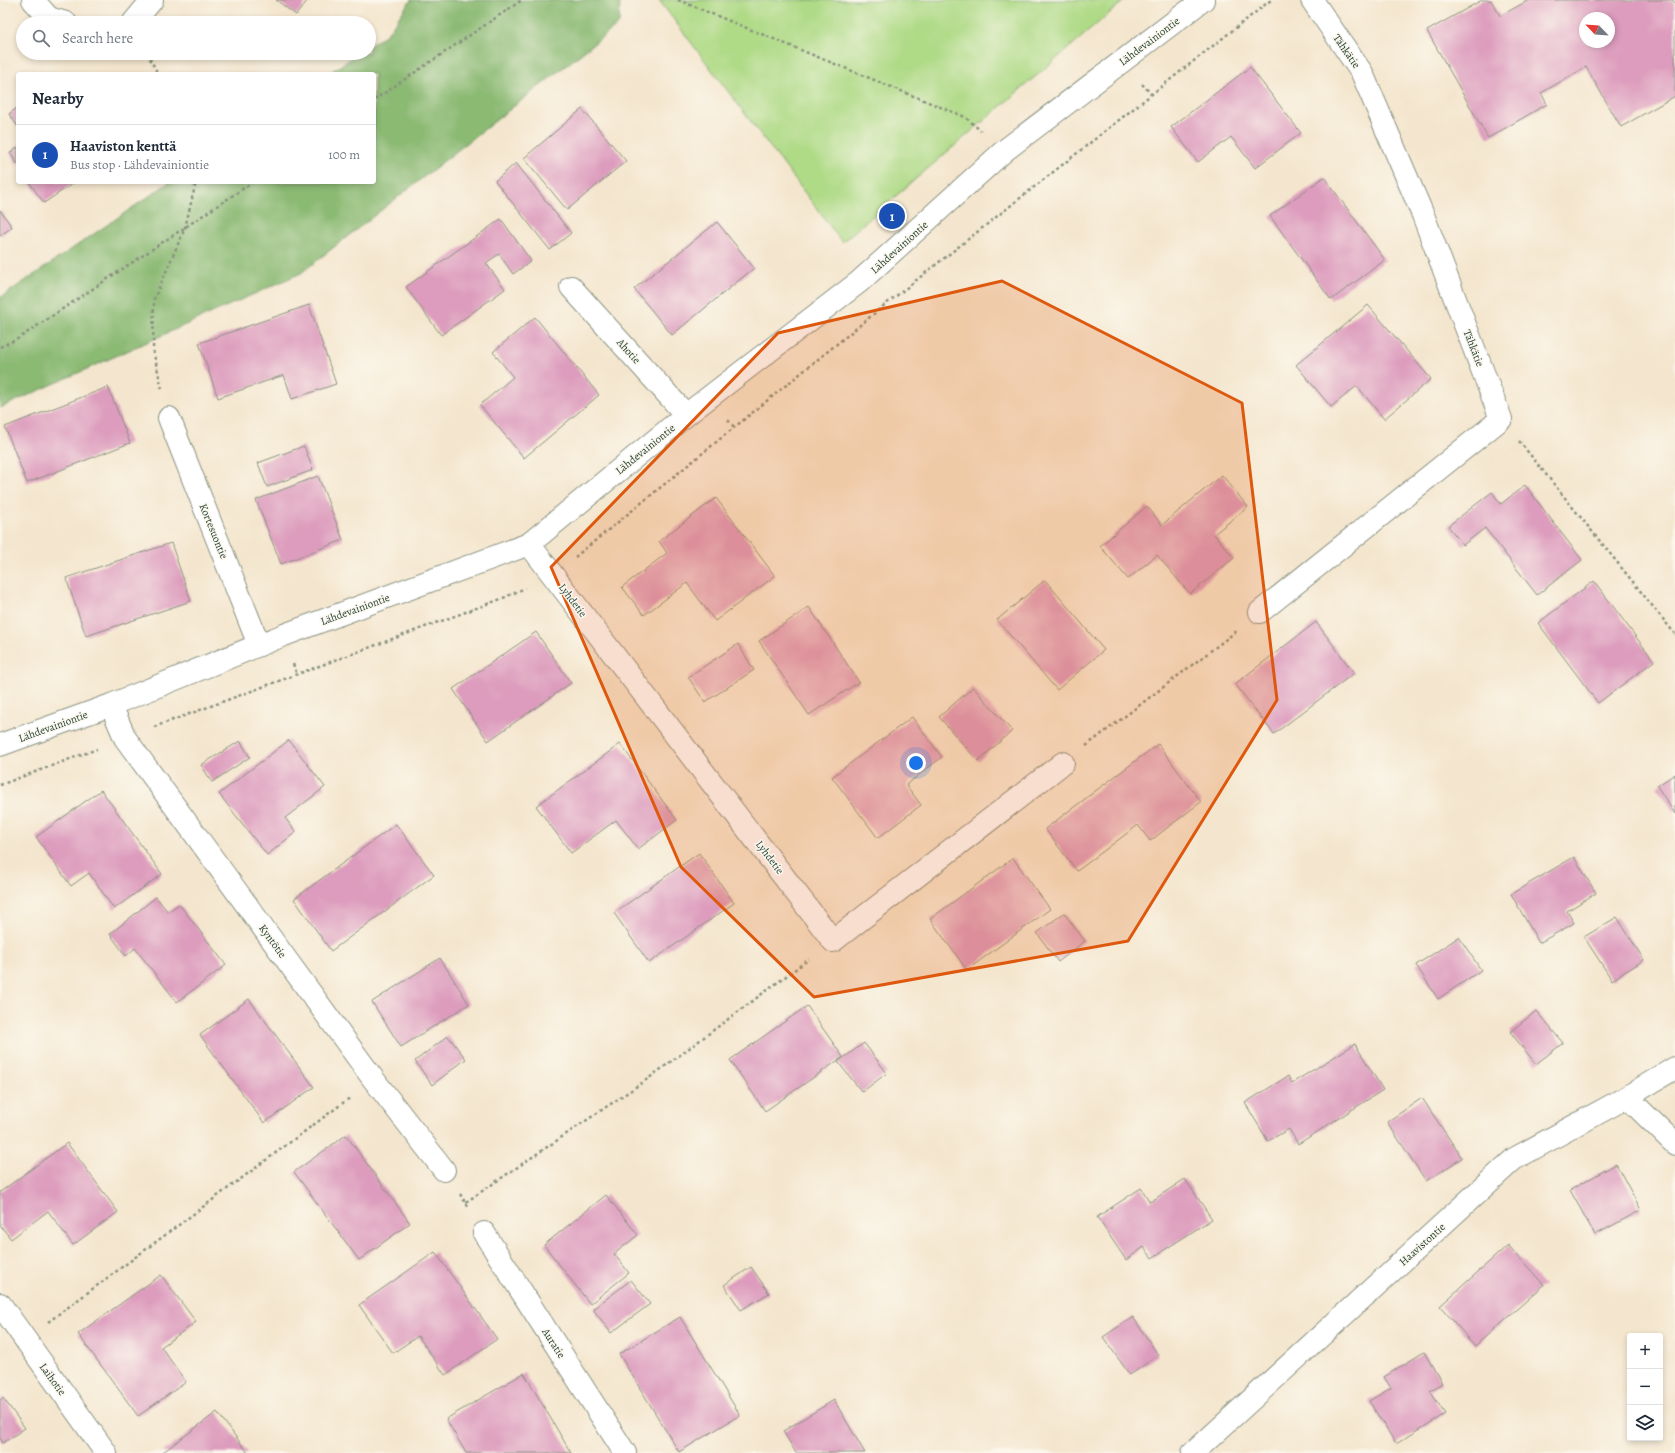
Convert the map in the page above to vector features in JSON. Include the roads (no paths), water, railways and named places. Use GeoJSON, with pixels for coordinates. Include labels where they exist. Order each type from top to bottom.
{"type":"FeatureCollection","features":[{"type":"Feature","properties":{"kind":"street"},"geometry":{"type":"LineString","coordinates":[[33,0],[47,16]]}},
{"type":"Feature","properties":{"kind":"street"},"geometry":{"type":"LineString","coordinates":[[139,16],[152,0]]}},
{"type":"Feature","properties":{"kind":"street","name":"Lähdevainiontie"},"geometry":{"type":"LineString","coordinates":[[0,745],[111,705],[259,645],[529,544],[686,415],[859,282],[1004,151],[1203,0]]}},
{"type":"Feature","properties":{"kind":"street","name":"Tähkätie"},"geometry":{"type":"LineString","coordinates":[[1260,612],[1501,419],[1423,215],[1362,73],[1312,0]]}},
{"type":"Feature","properties":{"kind":"street","name":"Ahotie"},"geometry":{"type":"LineString","coordinates":[[571,287],[686,415]]}},
{"type":"Feature","properties":{"kind":"street","name":"Kortesuontie"},"geometry":{"type":"LineString","coordinates":[[169,418],[259,645]]}},
{"type":"Feature","properties":{"kind":"street","name":"Lyhdetie"},"geometry":{"type":"LineString","coordinates":[[529,544],[833,941],[1063,763]]}},
{"type":"Feature","properties":{"kind":"street","name":"Kyntötie"},"geometry":{"type":"LineString","coordinates":[[111,705],[125,738],[374,1080],[444,1170]]}},
{"type":"Feature","properties":{"kind":"street","name":"Haavistontie"},"geometry":{"type":"LineString","coordinates":[[1193,1453],[1514,1159],[1627,1097],[1675,1068]]}},
{"type":"Feature","properties":{"kind":"street"},"geometry":{"type":"LineString","coordinates":[[1627,1097],[1675,1144]]}},
{"type":"Feature","properties":{"kind":"street","name":"Auratie"},"geometry":{"type":"LineString","coordinates":[[484,1233],[625,1453]]}},
{"type":"Feature","properties":{"kind":"street","name":"Laihotie"},"geometry":{"type":"LineString","coordinates":[[0,1304],[106,1453]]}},
{"type":"Feature","properties":{"kind":"place","name":"Haaviston kenttä"},"geometry":{"type":"Point","coordinates":[892,216]}}]}
